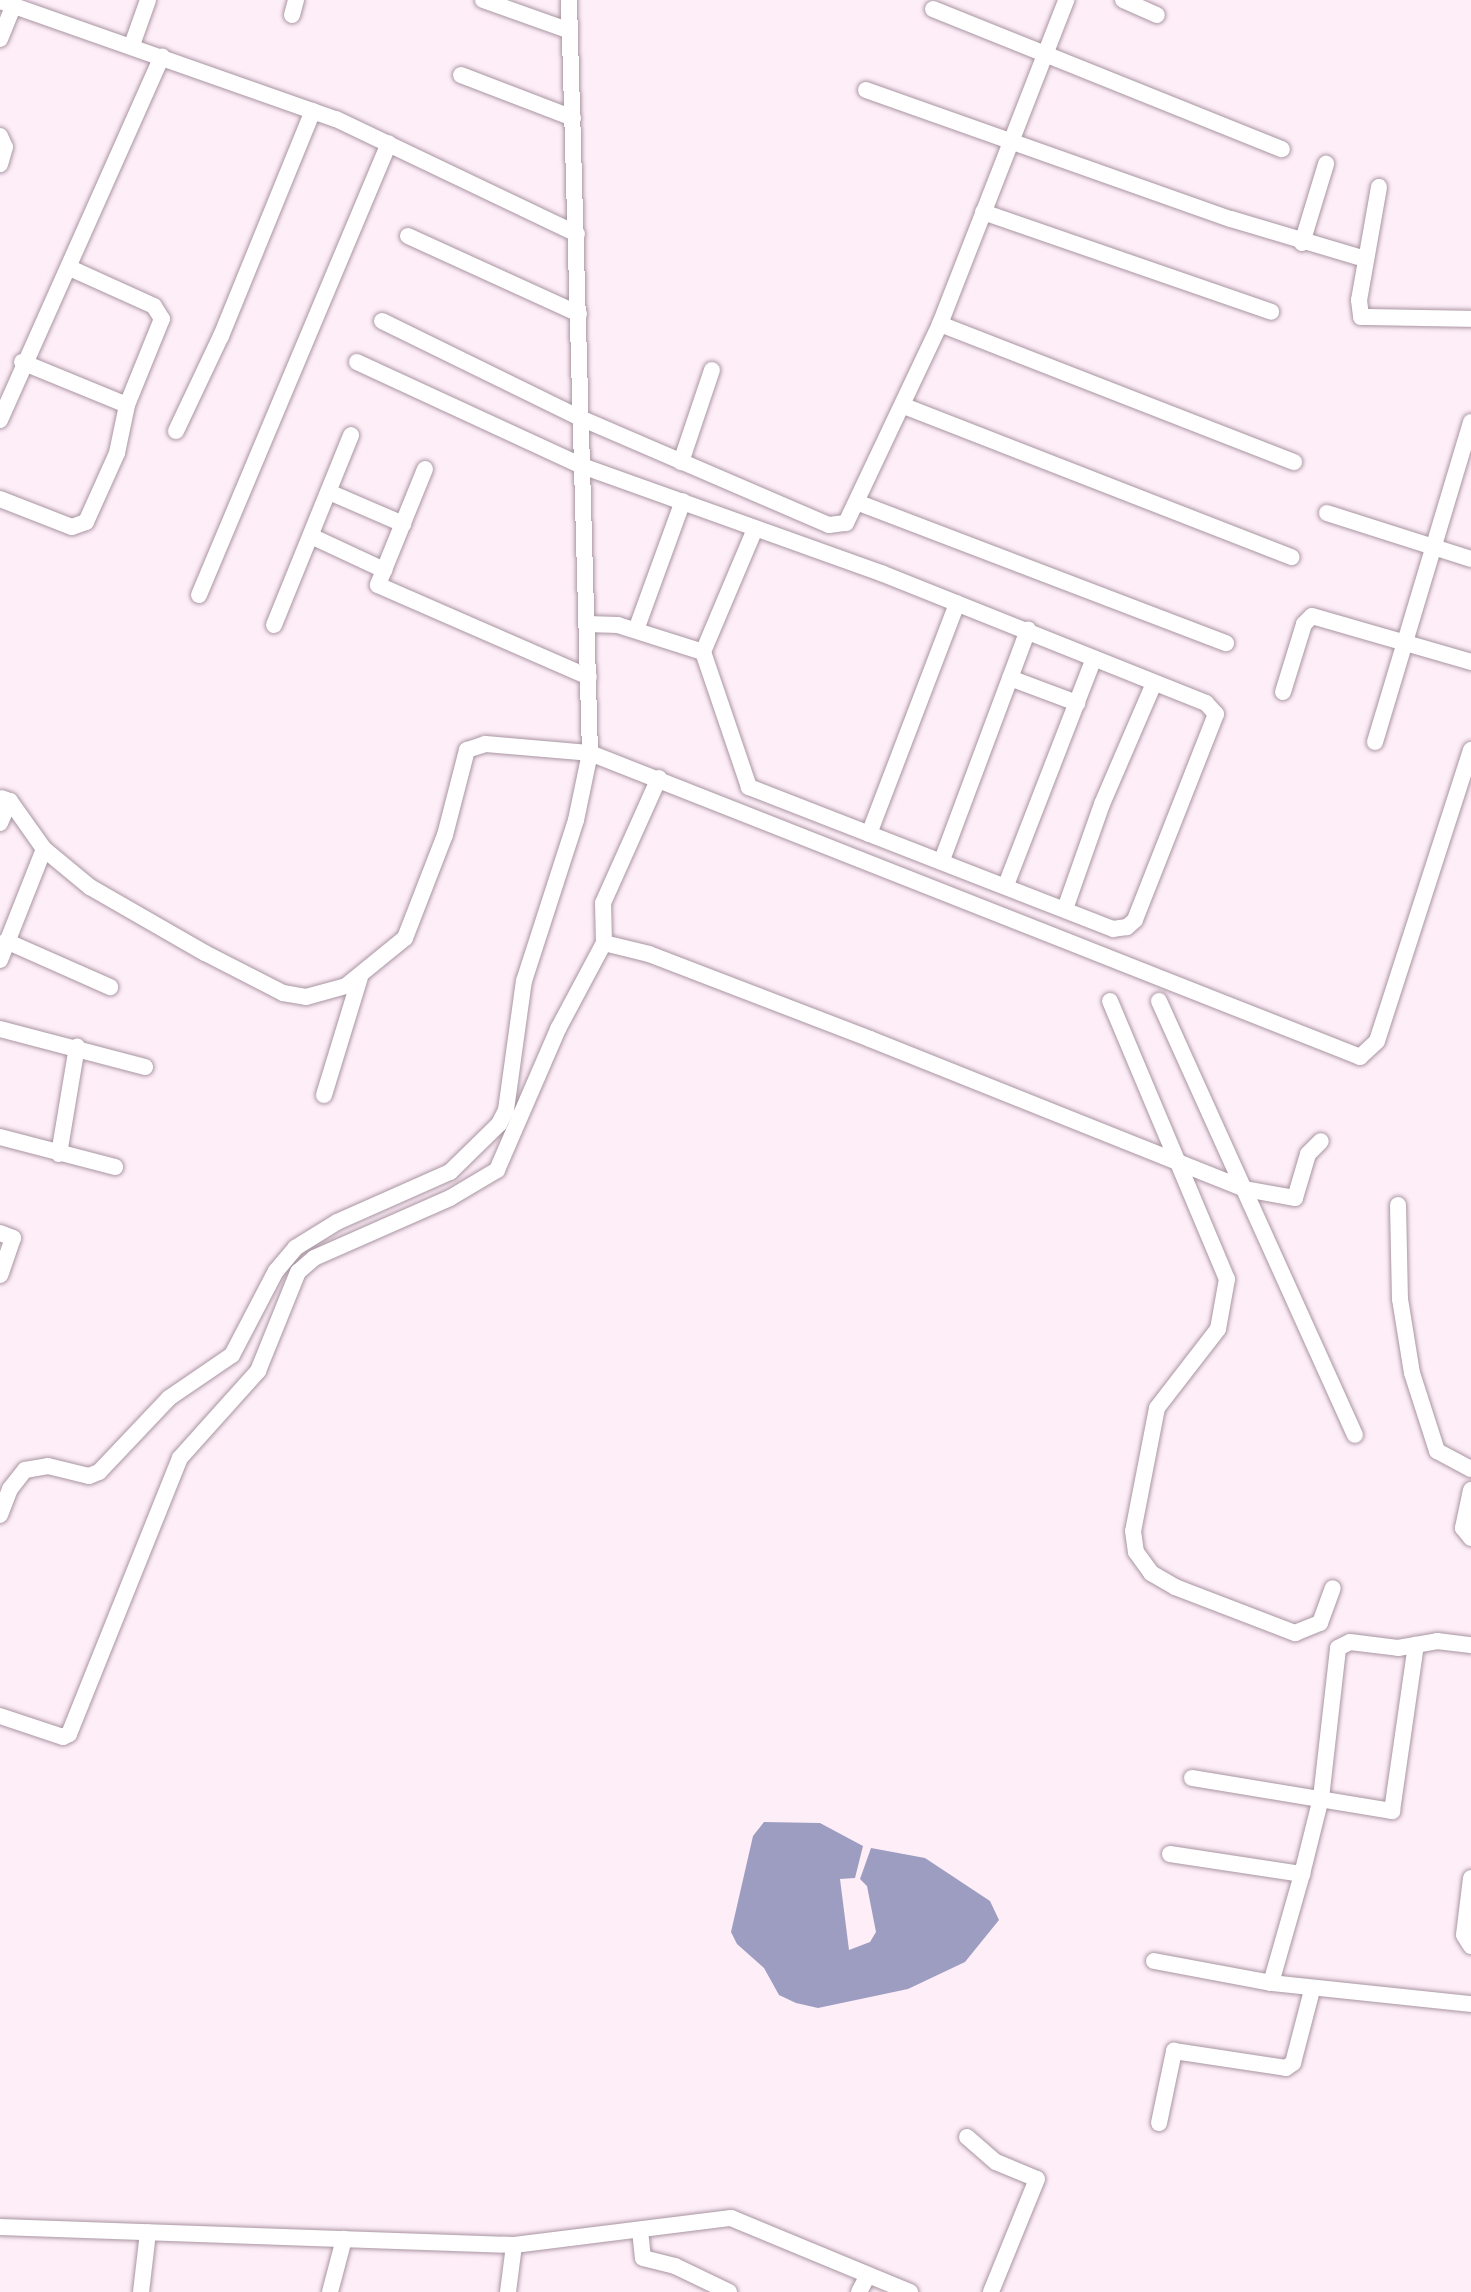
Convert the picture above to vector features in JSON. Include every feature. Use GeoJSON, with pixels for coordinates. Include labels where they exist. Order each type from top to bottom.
{"type":"FeatureCollection","features":[{"type":"Feature","properties":{"kind":"street"},"geometry":{"type":"LineString","coordinates":[[132,45],[148,0]]}},
{"type":"Feature","properties":{"kind":"street"},"geometry":{"type":"LineString","coordinates":[[483,0],[570,31]]}},
{"type":"Feature","properties":{"kind":"street"},"geometry":{"type":"LineString","coordinates":[[0,1515],[19,1474],[48,1466],[94,1474],[169,1398],[232,1355],[276,1271],[295,1248],[337,1222],[450,1172],[499,1124],[506,1110],[524,981],[576,820],[590,753],[578,417],[579,314],[569,0]]}},
{"type":"Feature","properties":{"kind":"street"},"geometry":{"type":"LineString","coordinates":[[382,321],[578,417],[681,462],[829,525],[846,523],[859,503],[940,324],[1066,0]]}},
{"type":"Feature","properties":{"kind":"street"},"geometry":{"type":"LineString","coordinates":[[1123,0],[1157,15]]}},
{"type":"Feature","properties":{"kind":"street"},"geometry":{"type":"LineString","coordinates":[[0,39],[18,4],[313,111],[389,143],[577,234]]}},
{"type":"Feature","properties":{"kind":"street"},"geometry":{"type":"LineString","coordinates":[[933,9],[1043,57],[1282,149]]}},
{"type":"Feature","properties":{"kind":"street"},"geometry":{"type":"LineString","coordinates":[[0,420],[22,362],[70,268],[162,56]]}},
{"type":"Feature","properties":{"kind":"street"},"geometry":{"type":"LineString","coordinates":[[461,75],[573,118]]}},
{"type":"Feature","properties":{"kind":"street"},"geometry":{"type":"LineString","coordinates":[[866,90],[1302,243],[1365,259]]}},
{"type":"Feature","properties":{"kind":"street"},"geometry":{"type":"LineString","coordinates":[[176,431],[221,336],[313,111]]}},
{"type":"Feature","properties":{"kind":"street"},"geometry":{"type":"LineString","coordinates":[[0,136],[5,147],[0,164]]}},
{"type":"Feature","properties":{"kind":"street"},"geometry":{"type":"LineString","coordinates":[[199,595],[389,143]]}},
{"type":"Feature","properties":{"kind":"street"},"geometry":{"type":"LineString","coordinates":[[1302,243],[1326,164]]}},
{"type":"Feature","properties":{"kind":"street"},"geometry":{"type":"LineString","coordinates":[[1379,187],[1365,259],[1361,317],[1471,319]]}},
{"type":"Feature","properties":{"kind":"street"},"geometry":{"type":"LineString","coordinates":[[983,212],[1271,312]]}},
{"type":"Feature","properties":{"kind":"street"},"geometry":{"type":"LineString","coordinates":[[408,236],[579,314]]}},
{"type":"Feature","properties":{"kind":"street"},"geometry":{"type":"LineString","coordinates":[[0,499],[72,527],[82,526],[117,453],[127,405],[162,315],[70,268]]}},
{"type":"Feature","properties":{"kind":"street"},"geometry":{"type":"LineString","coordinates":[[940,324],[1294,462]]}},
{"type":"Feature","properties":{"kind":"street"},"geometry":{"type":"LineString","coordinates":[[22,362],[127,405]]}},
{"type":"Feature","properties":{"kind":"street"},"geometry":{"type":"LineString","coordinates":[[357,362],[582,466],[683,501],[1028,630],[1213,708],[1215,722],[1132,924],[1113,929],[744,783],[703,652],[755,529]]}},
{"type":"Feature","properties":{"kind":"street"},"geometry":{"type":"LineString","coordinates":[[681,462],[712,370]]}},
{"type":"Feature","properties":{"kind":"street"},"geometry":{"type":"LineString","coordinates":[[904,406],[1292,557]]}},
{"type":"Feature","properties":{"kind":"street"},"geometry":{"type":"LineString","coordinates":[[1375,742],[1430,548],[1471,422]]}},
{"type":"Feature","properties":{"kind":"street"},"geometry":{"type":"LineString","coordinates":[[274,625],[351,435]]}},
{"type":"Feature","properties":{"kind":"street"},"geometry":{"type":"LineString","coordinates":[[425,469],[378,585],[589,677]]}},
{"type":"Feature","properties":{"kind":"street"},"geometry":{"type":"LineString","coordinates":[[329,492],[403,524]]}},
{"type":"Feature","properties":{"kind":"street"},"geometry":{"type":"LineString","coordinates":[[636,630],[683,501]]}},
{"type":"Feature","properties":{"kind":"street"},"geometry":{"type":"LineString","coordinates":[[859,503],[1226,643]]}},
{"type":"Feature","properties":{"kind":"street"},"geometry":{"type":"LineString","coordinates":[[1327,513],[1471,559]]}},
{"type":"Feature","properties":{"kind":"street"},"geometry":{"type":"LineString","coordinates":[[311,536],[384,570]]}},
{"type":"Feature","properties":{"kind":"street"},"geometry":{"type":"LineString","coordinates":[[869,834],[957,603]]}},
{"type":"Feature","properties":{"kind":"street"},"geometry":{"type":"LineString","coordinates":[[1283,692],[1304,624],[1312,616],[1471,662]]}},
{"type":"Feature","properties":{"kind":"street"},"geometry":{"type":"LineString","coordinates":[[587,624],[636,630],[703,652]]}},
{"type":"Feature","properties":{"kind":"street"},"geometry":{"type":"LineString","coordinates":[[942,860],[1028,630]]}},
{"type":"Feature","properties":{"kind":"street"},"geometry":{"type":"LineString","coordinates":[[1006,885],[1094,658]]}},
{"type":"Feature","properties":{"kind":"street"},"geometry":{"type":"LineString","coordinates":[[1010,678],[1077,703]]}},
{"type":"Feature","properties":{"kind":"street"},"geometry":{"type":"LineString","coordinates":[[1065,909],[1102,804],[1154,683]]}},
{"type":"Feature","properties":{"kind":"street"},"geometry":{"type":"LineString","coordinates":[[5,799],[60,867],[133,914],[283,993],[306,997],[360,977],[405,938],[415,919],[445,835],[467,750],[485,744],[590,753],[1360,1057],[1377,1041],[1471,750]]}},
{"type":"Feature","properties":{"kind":"street"},"geometry":{"type":"LineString","coordinates":[[0,1716],[63,1737],[69,1734],[180,1458],[258,1371],[298,1272],[314,1258],[450,1198],[497,1170],[558,1029],[604,943],[603,903],[659,778]]}},
{"type":"Feature","properties":{"kind":"street"},"geometry":{"type":"LineString","coordinates":[[0,823],[5,799]]}},
{"type":"Feature","properties":{"kind":"street"},"geometry":{"type":"LineString","coordinates":[[0,960],[44,849]]}},
{"type":"Feature","properties":{"kind":"street"},"geometry":{"type":"LineString","coordinates":[[6,941],[110,987]]}},
{"type":"Feature","properties":{"kind":"street"},"geometry":{"type":"LineString","coordinates":[[604,943],[649,954],[1245,1189],[1295,1198],[1308,1154],[1321,1141]]}},
{"type":"Feature","properties":{"kind":"street"},"geometry":{"type":"LineString","coordinates":[[324,1095],[360,977]]}},
{"type":"Feature","properties":{"kind":"street"},"geometry":{"type":"LineString","coordinates":[[1110,1001],[1224,1268],[1227,1291],[1218,1329],[1157,1408],[1135,1522],[1136,1552],[1151,1573],[1279,1629],[1295,1633],[1314,1629],[1325,1615],[1333,1588]]}},
{"type":"Feature","properties":{"kind":"street"},"geometry":{"type":"LineString","coordinates":[[1159,1001],[1355,1435]]}},
{"type":"Feature","properties":{"kind":"street"},"geometry":{"type":"LineString","coordinates":[[0,1029],[145,1067]]}},
{"type":"Feature","properties":{"kind":"street"},"geometry":{"type":"LineString","coordinates":[[59,1154],[77,1047]]}},
{"type":"Feature","properties":{"kind":"street"},"geometry":{"type":"LineString","coordinates":[[0,1137],[115,1167]]}},
{"type":"Feature","properties":{"kind":"street"},"geometry":{"type":"LineString","coordinates":[[1398,1205],[1400,1299],[1412,1373],[1437,1451],[1471,1469]]}},
{"type":"Feature","properties":{"kind":"street"},"geometry":{"type":"LineString","coordinates":[[0,1233],[13,1238],[0,1275]]}},
{"type":"Feature","properties":{"kind":"street"},"geometry":{"type":"LineString","coordinates":[[1471,1490],[1463,1528],[1471,1538]]}},
{"type":"Feature","properties":{"kind":"street"},"geometry":{"type":"LineString","coordinates":[[1271,1983],[1321,1798],[1338,1648],[1350,1642],[1471,1645]]}},
{"type":"Feature","properties":{"kind":"street"},"geometry":{"type":"LineString","coordinates":[[1192,1778],[1395,1809],[1416,1645]]}},
{"type":"Feature","properties":{"kind":"street"},"geometry":{"type":"LineString","coordinates":[[1170,1854],[1302,1874]]}},
{"type":"Feature","properties":{"kind":"street"},"geometry":{"type":"LineString","coordinates":[[1471,1878],[1464,1935],[1471,1946]]}},
{"type":"Feature","properties":{"kind":"street"},"geometry":{"type":"LineString","coordinates":[[1154,1961],[1312,1990],[1471,2004]]}},
{"type":"Feature","properties":{"kind":"street"},"geometry":{"type":"LineString","coordinates":[[1159,2123],[1174,2051],[1286,2068],[1293,2063],[1312,1990]]}},
{"type":"Feature","properties":{"kind":"street"},"geometry":{"type":"LineString","coordinates":[[967,2137],[996,2162],[1037,2179],[991,2292]]}},
{"type":"Feature","properties":{"kind":"street"},"geometry":{"type":"LineString","coordinates":[[0,2227],[514,2245],[741,2219],[910,2292]]}},
{"type":"Feature","properties":{"kind":"street"},"geometry":{"type":"LineString","coordinates":[[640,2230],[643,2258],[675,2266],[729,2292]]}},
{"type":"Feature","properties":{"kind":"street"},"geometry":{"type":"LineString","coordinates":[[141,2292],[148,2232]]}},
{"type":"Feature","properties":{"kind":"street"},"geometry":{"type":"LineString","coordinates":[[330,2292],[344,2239]]}},
{"type":"Feature","properties":{"kind":"street"},"geometry":{"type":"LineString","coordinates":[[508,2292],[514,2245]]}},
{"type":"Feature","properties":{"kind":"street"},"geometry":{"type":"LineString","coordinates":[[859,2292],[868,2275]]}},
{"type":"Feature","properties":{"kind":"water"},"geometry":{"type":"Polygon","coordinates":[[[764,1822],[820,1823],[863,1846],[855,1878],[840,1879],[849,1950],[870,1942],[876,1932],[867,1886],[860,1879],[871,1848],[925,1858],[990,1901],[999,1920],[965,1962],[908,1989],[818,2008],[796,2003],[779,1995],[764,1968],[737,1944],[731,1932],[753,1836],[764,1822]]]}}]}
